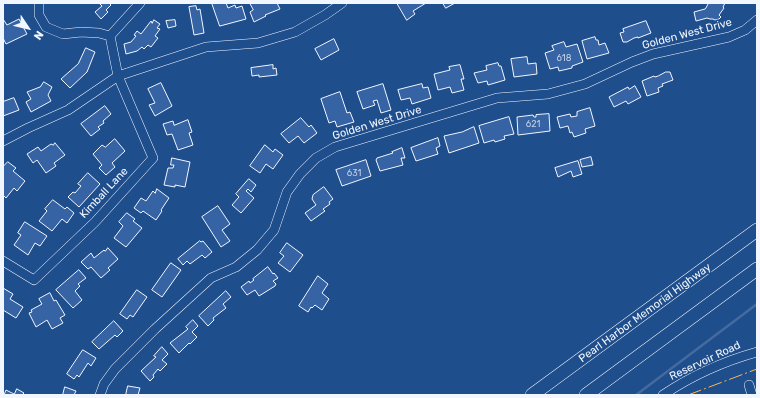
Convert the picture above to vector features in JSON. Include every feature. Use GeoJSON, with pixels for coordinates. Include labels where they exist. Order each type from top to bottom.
{"type":"FeatureCollection","features":[{"type":"Feature","properties":{"kind":"highway","name":"Pearl Harbor Memorial Highway"},"geometry":{"type":"LineString","coordinates":[[532,395],[757,230]]}},
{"type":"Feature","properties":{"kind":"highway"},"geometry":{"type":"LineString","coordinates":[[586,395],[757,269]]}},
{"type":"Feature","properties":{"kind":"street"},"geometry":{"type":"LineString","coordinates":[[39,3],[39,15],[46,27],[63,34],[87,32],[110,36]]}},
{"type":"Feature","properties":{"kind":"street"},"geometry":{"type":"LineString","coordinates":[[110,36],[140,3]]}},
{"type":"Feature","properties":{"kind":"street"},"geometry":{"type":"LineString","coordinates":[[3,141],[68,110],[118,76],[206,47],[258,42],[295,32],[325,15],[342,3]]}},
{"type":"Feature","properties":{"kind":"street","name":"Golden West Drive"},"geometry":{"type":"LineString","coordinates":[[100,395],[104,384],[114,369],[155,329],[211,278],[236,267],[257,250],[274,230],[287,192],[300,174],[316,158],[335,147],[497,98],[548,94],[585,84],[653,54],[729,37],[745,30],[757,20]]}},
{"type":"Feature","properties":{"kind":"street"},"geometry":{"type":"LineString","coordinates":[[110,36],[118,76]]}},
{"type":"Feature","properties":{"kind":"street","name":"Kimball Lane"},"geometry":{"type":"LineString","coordinates":[[3,261],[34,280],[95,222],[152,158],[118,76]]}},
{"type":"Feature","properties":{"kind":"street","name":"Reservoir Road"},"geometry":{"type":"LineString","coordinates":[[664,395],[705,372],[740,357],[757,352]]}},
{"type":"Feature","properties":{"kind":"street"},"geometry":{"type":"LineString","coordinates":[[749,386],[752,395]]}},
{"type":"Feature","properties":{"kind":"building"},"geometry":{"type":"Polygon","coordinates":[[[109,3],[111,5],[106,10],[108,12],[101,19],[95,12],[102,6],[100,4],[109,3]]]}},
{"type":"Feature","properties":{"kind":"building"},"geometry":{"type":"Polygon","coordinates":[[[212,3],[226,3],[228,8],[235,5],[236,8],[242,6],[246,19],[220,26],[212,3]]]}},
{"type":"Feature","properties":{"kind":"building"},"geometry":{"type":"Polygon","coordinates":[[[250,3],[277,3],[280,9],[265,15],[266,16],[254,22],[250,12],[253,10],[250,3]]]}},
{"type":"Feature","properties":{"kind":"building"},"geometry":{"type":"Polygon","coordinates":[[[397,3],[426,3],[413,11],[415,14],[407,20],[397,3]]]}},
{"type":"Feature","properties":{"kind":"building"},"geometry":{"type":"Polygon","coordinates":[[[443,3],[455,3],[446,8],[443,3]]]}},
{"type":"Feature","properties":{"kind":"building"},"geometry":{"type":"Polygon","coordinates":[[[709,3],[725,3],[724,8],[719,15],[721,17],[715,20],[707,18],[696,21],[694,12],[705,9],[709,3]]]}},
{"type":"Feature","properties":{"kind":"building"},"geometry":{"type":"Polygon","coordinates":[[[196,6],[197,10],[200,9],[204,33],[194,35],[189,7],[196,6]]]}},
{"type":"Feature","properties":{"kind":"building"},"geometry":{"type":"Polygon","coordinates":[[[3,19],[7,25],[19,19],[27,34],[6,44],[3,38],[3,19]]]}},
{"type":"Feature","properties":{"kind":"building"},"geometry":{"type":"Polygon","coordinates":[[[154,20],[160,24],[157,28],[160,29],[155,36],[158,38],[151,47],[148,45],[144,49],[142,47],[137,51],[126,54],[124,44],[131,42],[136,36],[134,35],[137,31],[141,34],[151,21],[152,23],[154,20]]]}},
{"type":"Feature","properties":{"kind":"building"},"geometry":{"type":"Polygon","coordinates":[[[175,20],[176,26],[168,28],[166,21],[175,20]]]}},
{"type":"Feature","properties":{"kind":"building"},"geometry":{"type":"Polygon","coordinates":[[[646,21],[651,33],[634,38],[627,42],[623,42],[620,33],[624,32],[623,29],[646,21]]]}},
{"type":"Feature","properties":{"kind":"building"},"geometry":{"type":"Polygon","coordinates":[[[595,37],[596,40],[598,40],[599,45],[605,43],[609,53],[587,59],[582,41],[595,37]]]}},
{"type":"Feature","properties":{"kind":"building"},"geometry":{"type":"Polygon","coordinates":[[[334,39],[339,50],[321,60],[315,49],[334,39]]]}},
{"type":"Feature","properties":{"kind":"building"},"geometry":{"type":"Polygon","coordinates":[[[564,42],[566,47],[577,44],[583,62],[572,66],[572,68],[559,71],[558,67],[550,69],[545,53],[554,50],[552,46],[564,42]]]}},
{"type":"Feature","properties":{"kind":"building"},"geometry":{"type":"Polygon","coordinates":[[[86,48],[95,52],[87,72],[70,88],[61,79],[78,64],[86,48]]]}},
{"type":"Feature","properties":{"kind":"building"},"geometry":{"type":"Polygon","coordinates":[[[527,57],[528,64],[536,63],[537,74],[514,77],[511,59],[527,57]]]}},
{"type":"Feature","properties":{"kind":"building"},"geometry":{"type":"Polygon","coordinates":[[[498,63],[499,66],[501,66],[505,80],[488,85],[487,81],[478,83],[474,73],[487,70],[486,66],[498,63]]]}},
{"type":"Feature","properties":{"kind":"building"},"geometry":{"type":"Polygon","coordinates":[[[273,65],[273,69],[276,68],[277,75],[259,77],[259,75],[252,76],[251,68],[273,65]]]}},
{"type":"Feature","properties":{"kind":"building"},"geometry":{"type":"Polygon","coordinates":[[[460,65],[464,79],[461,79],[464,90],[452,93],[450,87],[438,90],[434,74],[450,70],[449,67],[460,65]]]}},
{"type":"Feature","properties":{"kind":"building"},"geometry":{"type":"Polygon","coordinates":[[[666,72],[670,72],[673,80],[662,84],[663,86],[658,88],[659,92],[647,96],[642,81],[666,72]]]}},
{"type":"Feature","properties":{"kind":"building"},"geometry":{"type":"Polygon","coordinates":[[[44,82],[52,87],[48,95],[51,101],[31,112],[26,102],[31,99],[27,92],[40,87],[44,82]]]}},
{"type":"Feature","properties":{"kind":"building"},"geometry":{"type":"Polygon","coordinates":[[[161,83],[172,106],[155,116],[149,105],[155,103],[148,89],[161,83]]]}},
{"type":"Feature","properties":{"kind":"building"},"geometry":{"type":"Polygon","coordinates":[[[383,84],[391,110],[381,113],[377,100],[373,101],[375,105],[363,109],[357,92],[383,84]]]}},
{"type":"Feature","properties":{"kind":"building"},"geometry":{"type":"Polygon","coordinates":[[[422,84],[423,88],[428,87],[431,98],[412,104],[410,98],[401,100],[398,90],[422,84]]]}},
{"type":"Feature","properties":{"kind":"building"},"geometry":{"type":"Polygon","coordinates":[[[635,86],[641,97],[628,104],[626,101],[614,107],[609,97],[628,87],[629,89],[635,86]]]}},
{"type":"Feature","properties":{"kind":"building"},"geometry":{"type":"Polygon","coordinates":[[[340,92],[347,113],[350,112],[354,122],[337,127],[335,121],[329,123],[321,99],[340,92]]]}},
{"type":"Feature","properties":{"kind":"building"},"geometry":{"type":"Polygon","coordinates":[[[14,98],[19,110],[3,116],[3,102],[14,98]]]}},
{"type":"Feature","properties":{"kind":"building"},"geometry":{"type":"Polygon","coordinates":[[[105,106],[111,114],[103,121],[104,123],[98,127],[100,129],[91,136],[81,124],[105,106]]]}},
{"type":"Feature","properties":{"kind":"building"},"geometry":{"type":"Polygon","coordinates":[[[590,108],[595,126],[585,129],[586,133],[574,137],[572,132],[570,133],[568,126],[560,128],[557,117],[570,114],[571,117],[577,116],[577,112],[590,108]]]}},
{"type":"Feature","properties":{"kind":"building"},"geometry":{"type":"Polygon","coordinates":[[[549,114],[550,131],[518,135],[517,117],[533,115],[536,117],[536,115],[549,114]]]}},
{"type":"Feature","properties":{"kind":"building"},"geometry":{"type":"Polygon","coordinates":[[[509,117],[514,134],[504,136],[505,139],[495,142],[494,140],[484,143],[479,126],[509,117]]]}},
{"type":"Feature","properties":{"kind":"building"},"geometry":{"type":"Polygon","coordinates":[[[301,118],[309,127],[311,125],[317,133],[304,143],[298,136],[289,143],[281,134],[301,118]]]}},
{"type":"Feature","properties":{"kind":"building"},"geometry":{"type":"Polygon","coordinates":[[[188,120],[192,132],[189,133],[193,145],[178,150],[172,134],[167,135],[163,124],[173,121],[174,125],[188,120]]]}},
{"type":"Feature","properties":{"kind":"building"},"geometry":{"type":"Polygon","coordinates":[[[474,127],[479,143],[449,153],[444,136],[462,132],[474,127]]]}},
{"type":"Feature","properties":{"kind":"building"},"geometry":{"type":"Polygon","coordinates":[[[438,138],[440,146],[436,148],[438,154],[416,161],[411,148],[438,138]]]}},
{"type":"Feature","properties":{"kind":"building"},"geometry":{"type":"Polygon","coordinates":[[[115,139],[125,151],[112,163],[115,167],[106,175],[99,168],[102,165],[93,154],[102,145],[105,147],[115,139]]]}},
{"type":"Feature","properties":{"kind":"building"},"geometry":{"type":"Polygon","coordinates":[[[55,143],[65,155],[54,163],[56,166],[46,173],[37,160],[33,163],[27,154],[38,147],[41,151],[55,143]]]}},
{"type":"Feature","properties":{"kind":"building"},"geometry":{"type":"Polygon","coordinates":[[[265,145],[273,152],[275,149],[283,155],[273,169],[266,164],[260,173],[250,166],[265,145]]]}},
{"type":"Feature","properties":{"kind":"building"},"geometry":{"type":"Polygon","coordinates":[[[402,148],[405,158],[401,158],[403,165],[380,171],[376,160],[377,158],[393,153],[392,152],[402,148]]]}},
{"type":"Feature","properties":{"kind":"building"},"geometry":{"type":"Polygon","coordinates":[[[591,157],[593,165],[582,167],[580,160],[591,157]]]}},
{"type":"Feature","properties":{"kind":"building"},"geometry":{"type":"Polygon","coordinates":[[[172,158],[190,162],[185,187],[164,185],[168,168],[173,168],[174,165],[171,165],[172,158]]]}},
{"type":"Feature","properties":{"kind":"building"},"geometry":{"type":"Polygon","coordinates":[[[366,160],[371,176],[342,186],[336,170],[366,160]]]}},
{"type":"Feature","properties":{"kind":"building"},"geometry":{"type":"Polygon","coordinates":[[[578,161],[582,174],[573,177],[571,171],[558,177],[555,168],[578,161]]]}},
{"type":"Feature","properties":{"kind":"building"},"geometry":{"type":"Polygon","coordinates":[[[8,162],[16,168],[13,171],[25,181],[17,191],[14,188],[6,198],[3,195],[3,167],[8,162]]]}},
{"type":"Feature","properties":{"kind":"building"},"geometry":{"type":"Polygon","coordinates":[[[88,173],[100,184],[79,207],[68,197],[73,192],[75,193],[81,186],[78,184],[88,173]]]}},
{"type":"Feature","properties":{"kind":"building"},"geometry":{"type":"Polygon","coordinates":[[[249,179],[256,185],[251,192],[248,189],[246,191],[254,198],[241,213],[232,205],[239,197],[236,194],[249,179]]]}},
{"type":"Feature","properties":{"kind":"building"},"geometry":{"type":"Polygon","coordinates":[[[324,187],[333,199],[329,202],[330,204],[323,209],[325,211],[311,221],[305,213],[316,205],[312,199],[313,195],[324,187]]]}},
{"type":"Feature","properties":{"kind":"building"},"geometry":{"type":"Polygon","coordinates":[[[157,189],[169,198],[156,220],[143,211],[141,213],[134,208],[141,198],[146,201],[153,191],[155,193],[157,189]]]}},
{"type":"Feature","properties":{"kind":"building"},"geometry":{"type":"Polygon","coordinates":[[[53,200],[65,209],[67,207],[74,213],[67,223],[62,219],[52,231],[39,221],[47,211],[45,209],[53,200]]]}},
{"type":"Feature","properties":{"kind":"building"},"geometry":{"type":"Polygon","coordinates":[[[218,206],[230,224],[222,230],[230,241],[221,247],[202,217],[218,206]]]}},
{"type":"Feature","properties":{"kind":"building"},"geometry":{"type":"Polygon","coordinates":[[[127,213],[135,219],[133,221],[142,228],[126,247],[114,238],[123,226],[119,222],[127,213]]]}},
{"type":"Feature","properties":{"kind":"building"},"geometry":{"type":"Polygon","coordinates":[[[25,222],[47,236],[40,246],[35,243],[28,255],[14,245],[21,235],[18,233],[25,222]]]}},
{"type":"Feature","properties":{"kind":"building"},"geometry":{"type":"Polygon","coordinates":[[[200,241],[203,241],[212,252],[205,258],[202,255],[190,264],[187,261],[183,265],[178,259],[200,241]]]}},
{"type":"Feature","properties":{"kind":"building"},"geometry":{"type":"Polygon","coordinates":[[[287,243],[303,255],[290,272],[278,263],[284,256],[280,253],[287,243]]]}},
{"type":"Feature","properties":{"kind":"building"},"geometry":{"type":"Polygon","coordinates":[[[108,248],[118,259],[108,268],[110,270],[101,278],[91,267],[88,269],[81,262],[91,253],[94,258],[108,248]]]}},
{"type":"Feature","properties":{"kind":"building"},"geometry":{"type":"Polygon","coordinates":[[[171,263],[181,270],[162,297],[152,290],[171,263]]]}},
{"type":"Feature","properties":{"kind":"building"},"geometry":{"type":"Polygon","coordinates":[[[268,267],[278,278],[273,281],[276,284],[275,286],[259,296],[255,290],[247,295],[241,287],[249,281],[250,283],[268,267]]]}},
{"type":"Feature","properties":{"kind":"building"},"geometry":{"type":"Polygon","coordinates":[[[79,270],[86,278],[78,284],[80,286],[75,291],[82,300],[73,308],[56,290],[79,270]]]}},
{"type":"Feature","properties":{"kind":"building"},"geometry":{"type":"Polygon","coordinates":[[[318,276],[328,284],[322,293],[329,299],[322,310],[315,305],[312,308],[311,307],[308,312],[299,306],[318,276]]]}},
{"type":"Feature","properties":{"kind":"building"},"geometry":{"type":"Polygon","coordinates":[[[3,288],[13,294],[10,299],[23,307],[16,318],[3,310],[3,288]]]}},
{"type":"Feature","properties":{"kind":"building"},"geometry":{"type":"Polygon","coordinates":[[[137,290],[147,297],[133,317],[130,315],[127,319],[120,314],[137,290]]]}},
{"type":"Feature","properties":{"kind":"building"},"geometry":{"type":"Polygon","coordinates":[[[226,291],[231,297],[223,304],[226,308],[213,318],[214,320],[208,326],[199,316],[226,291]]]}},
{"type":"Feature","properties":{"kind":"building"},"geometry":{"type":"Polygon","coordinates":[[[50,293],[54,301],[56,300],[65,315],[60,318],[63,323],[52,329],[47,320],[36,327],[29,313],[32,312],[31,310],[42,304],[39,299],[50,293]]]}},
{"type":"Feature","properties":{"kind":"building"},"geometry":{"type":"Polygon","coordinates":[[[193,320],[198,326],[192,332],[197,337],[179,353],[170,343],[188,329],[186,327],[193,320]]]}},
{"type":"Feature","properties":{"kind":"building"},"geometry":{"type":"Polygon","coordinates":[[[114,321],[123,331],[117,337],[115,335],[99,349],[92,342],[114,321]]]}},
{"type":"Feature","properties":{"kind":"building"},"geometry":{"type":"Polygon","coordinates":[[[162,347],[168,354],[162,360],[167,364],[160,371],[158,369],[150,381],[141,371],[156,357],[154,356],[162,347]]]}},
{"type":"Feature","properties":{"kind":"building"},"geometry":{"type":"Polygon","coordinates":[[[83,350],[96,358],[91,366],[88,363],[79,377],[77,375],[74,379],[67,374],[83,350]]]}},
{"type":"Feature","properties":{"kind":"building"},"geometry":{"type":"Polygon","coordinates":[[[128,386],[140,388],[138,395],[126,395],[128,386]]]}},
{"type":"Feature","properties":{"kind":"building"},"geometry":{"type":"Polygon","coordinates":[[[65,387],[76,391],[74,395],[63,395],[65,387]]]}},
{"type":"Feature","properties":{"kind":"building"},"geometry":{"type":"Polygon","coordinates":[[[17,389],[24,393],[22,395],[4,395],[6,390],[14,394],[17,389]]]}},
{"type":"Feature","properties":{"kind":"waterway"},"geometry":{"type":"LineString","coordinates":[[636,395],[757,304]]}},
{"type":"Feature","properties":{"kind":"power"},"geometry":{"type":"LineString","coordinates":[[688,395],[757,369]]}}]}
